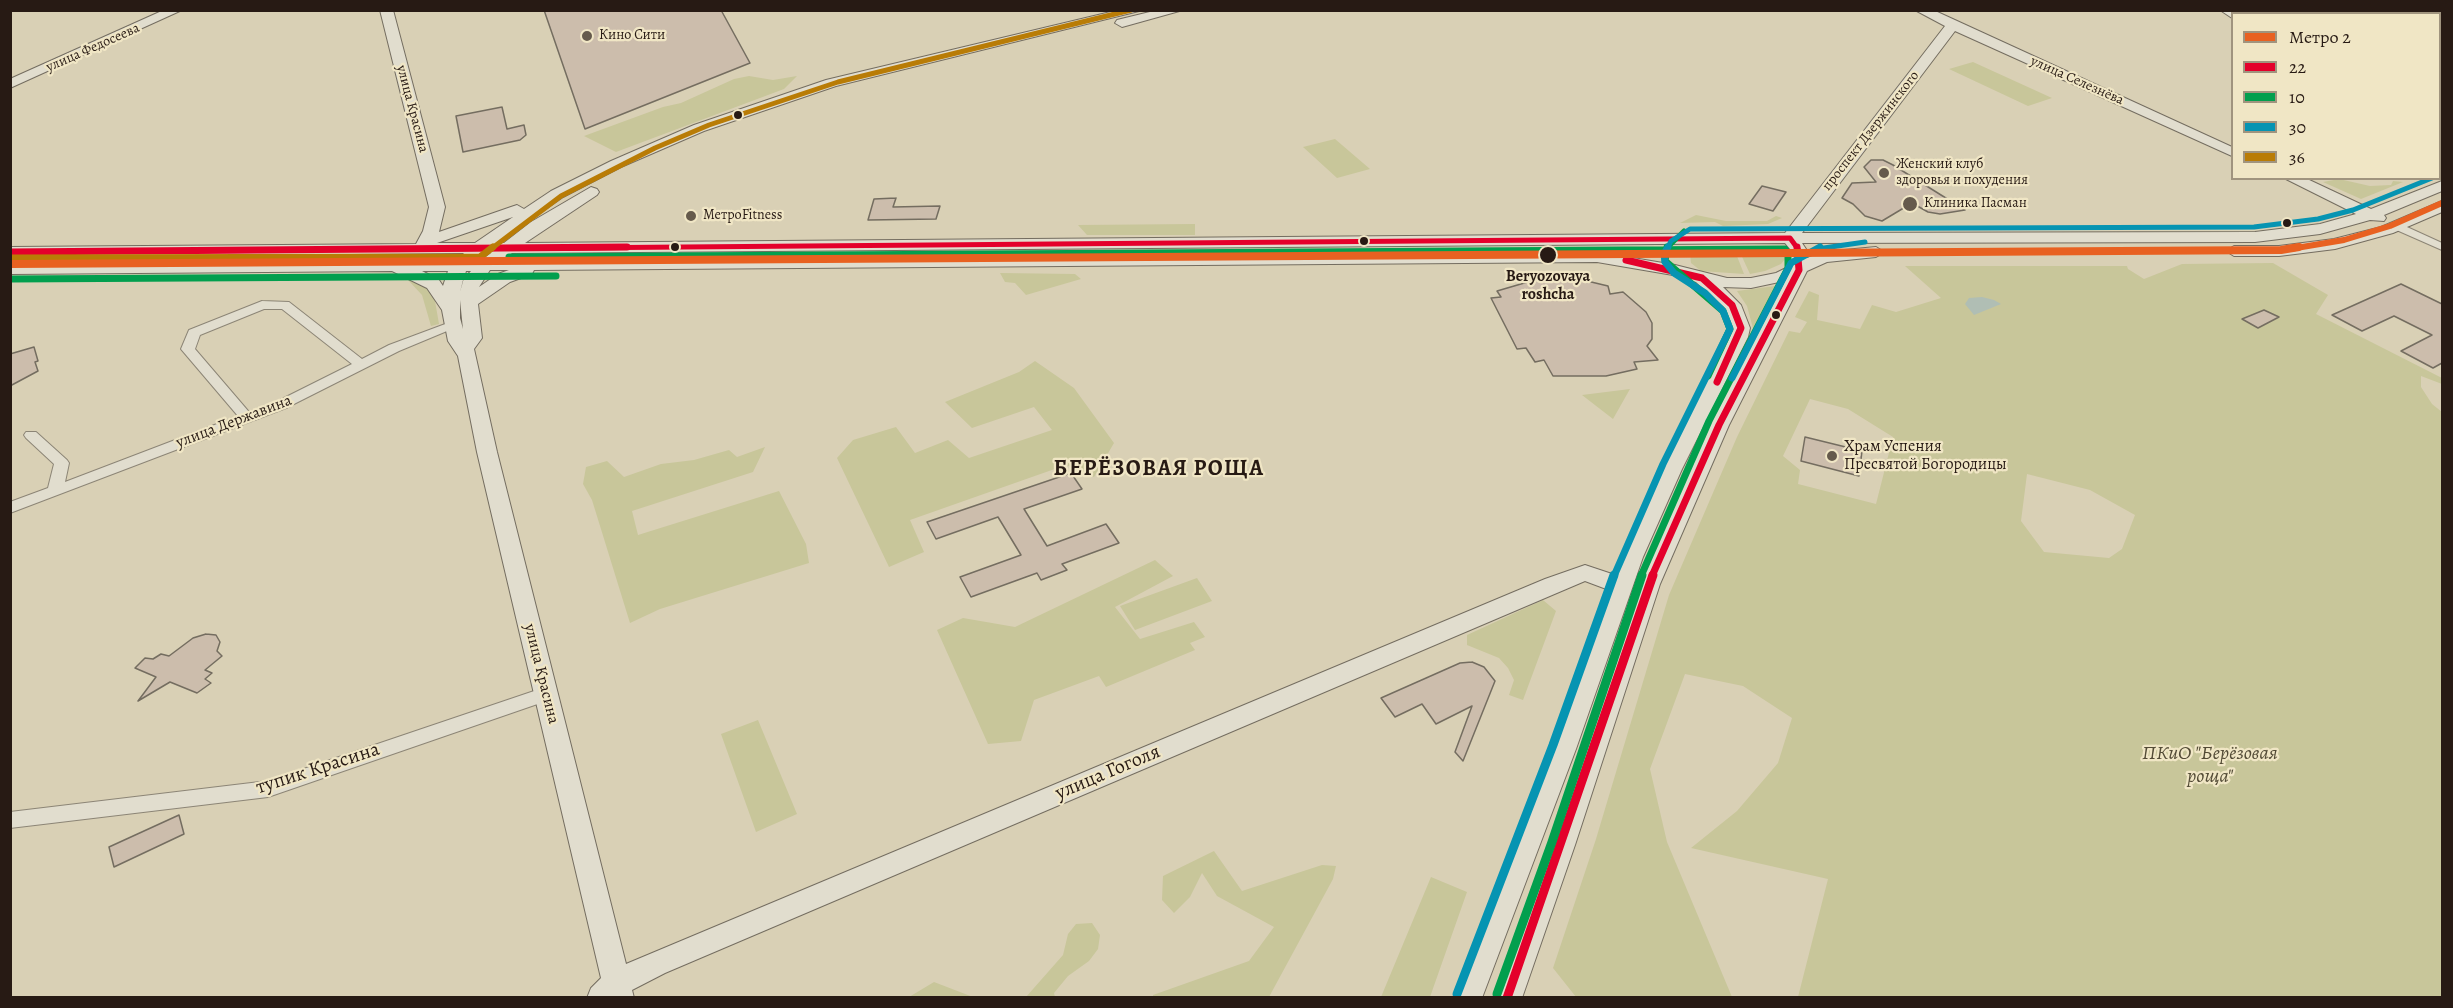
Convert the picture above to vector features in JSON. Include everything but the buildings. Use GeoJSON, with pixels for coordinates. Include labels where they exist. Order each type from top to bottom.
{"type":"FeatureCollection","features":[{"type":"Feature","properties":{"kind":"main road","name":"улица Федосеева"},"geometry":{"type":"LineString","coordinates":[[10,84],[176,10]]}},
{"type":"Feature","properties":{"kind":"main road","name":"улица Красина"},"geometry":{"type":"LineString","coordinates":[[386,10],[437,207]]}},
{"type":"Feature","properties":{"kind":"main road"},"geometry":{"type":"LineString","coordinates":[[452,318],[451,289],[459,267],[480,247],[562,200],[616,164],[699,128],[831,83],[1137,10]]}},
{"type":"Feature","properties":{"kind":"main road"},"geometry":{"type":"LineString","coordinates":[[423,242],[431,231],[437,207],[448,216],[457,219],[477,220],[562,200],[685,146],[840,92],[1149,13],[1177,10]]}},
{"type":"Feature","properties":{"kind":"main road","name":"улица Селезнёва"},"geometry":{"type":"LineString","coordinates":[[1921,10],[2231,152]]}},
{"type":"Feature","properties":{"kind":"main road","name":"проспект Дзержинского"},"geometry":{"type":"LineString","coordinates":[[1790,238],[1953,25]]}},
{"type":"Feature","properties":{"kind":"main road"},"geometry":{"type":"LineString","coordinates":[[2295,180],[2396,226]]}},
{"type":"Feature","properties":{"kind":"main road"},"geometry":{"type":"LineString","coordinates":[[10,252],[578,246],[2255,237],[2320,229],[2372,215],[2442,186]]}},
{"type":"Feature","properties":{"kind":"main road"},"geometry":{"type":"LineString","coordinates":[[562,200],[558,229],[565,240],[578,246]]}},
{"type":"Feature","properties":{"kind":"main road"},"geometry":{"type":"LineString","coordinates":[[484,267],[562,200]]}},
{"type":"Feature","properties":{"kind":"main road"},"geometry":{"type":"LineString","coordinates":[[10,269],[1597,257],[1675,270],[1726,283],[1751,283],[1781,277],[1823,257],[1880,251],[2279,251],[2335,244],[2396,226],[2442,206]]}},
{"type":"Feature","properties":{"kind":"main road"},"geometry":{"type":"LineString","coordinates":[[391,249],[423,242],[511,213]]}},
{"type":"Feature","properties":{"kind":"main road"},"geometry":{"type":"LineString","coordinates":[[1507,998],[1562,845],[1649,584],[1714,435],[1799,270],[1798,249],[1790,238]]}},
{"type":"Feature","properties":{"kind":"main road"},"geometry":{"type":"LineString","coordinates":[[1467,998],[1563,749],[1620,585],[1668,477],[1739,337],[1741,328],[1732,305],[1674,256],[1677,249],[1690,239]]}},
{"type":"Feature","properties":{"kind":"main road"},"geometry":{"type":"LineString","coordinates":[[469,302],[504,278],[530,269],[554,266]]}},
{"type":"Feature","properties":{"kind":"main road","name":"улица Красина"},"geometry":{"type":"LineString","coordinates":[[385,267],[415,274],[433,284],[452,318],[457,341],[465,349],[546,694],[612,993]]}},
{"type":"Feature","properties":{"kind":"main road","name":"улица Красина"},"geometry":{"type":"LineString","coordinates":[[465,349],[474,333],[469,302],[472,280],[484,267]]}},
{"type":"Feature","properties":{"kind":"main road","name":"улица Гоголя"},"geometry":{"type":"LineString","coordinates":[[612,993],[655,964],[1574,577],[1585,573],[1620,585]]}},
{"type":"Feature","properties":{"kind":"street"},"geometry":{"type":"LineString","coordinates":[[2396,226],[2442,247]]}},
{"type":"Feature","properties":{"kind":"street"},"geometry":{"type":"LineString","coordinates":[[246,417],[188,349],[194,333],[262,305],[285,304],[361,365]]}},
{"type":"Feature","properties":{"kind":"street","name":"улица Державина"},"geometry":{"type":"LineString","coordinates":[[10,508],[290,401],[452,318]]}},
{"type":"Feature","properties":{"kind":"street"},"geometry":{"type":"LineString","coordinates":[[32,435],[62,463],[55,491]]}},
{"type":"Feature","properties":{"kind":"street","name":"тупик Красина"},"geometry":{"type":"LineString","coordinates":[[10,820],[268,789],[546,694]]}},
{"type":"Feature","properties":{"kind":"green space"},"geometry":{"type":"Polygon","coordinates":[[[1973,62],[2052,98],[2028,106],[1949,69],[1973,62]]]}},
{"type":"Feature","properties":{"kind":"green space"},"geometry":{"type":"Polygon","coordinates":[[[749,76],[773,80],[797,76],[784,89],[616,152],[584,136],[663,107],[681,103],[734,79],[749,76]]]}},
{"type":"Feature","properties":{"kind":"green space"},"geometry":{"type":"Polygon","coordinates":[[[1335,139],[1370,169],[1337,178],[1303,147],[1335,139]]]}},
{"type":"Feature","properties":{"kind":"green space"},"geometry":{"type":"Polygon","coordinates":[[[2343,180],[2370,186],[2391,185],[2393,181],[2403,182],[2361,199],[2323,182],[2343,180]]]}},
{"type":"Feature","properties":{"kind":"green space"},"geometry":{"type":"Polygon","coordinates":[[[1696,215],[1726,221],[1767,221],[1776,216],[1782,218],[1768,224],[1723,226],[1715,222],[1680,223],[1696,215]]]}},
{"type":"Feature","properties":{"kind":"green space"},"geometry":{"type":"Polygon","coordinates":[[[1195,224],[1195,235],[1087,235],[1078,225],[1195,224]]]}},
{"type":"Feature","properties":{"kind":"green space"},"geometry":{"type":"Polygon","coordinates":[[[1733,246],[1744,274],[1701,271],[1691,263],[1690,254],[1700,248],[1733,246]]]}},
{"type":"Feature","properties":{"kind":"green space"},"geometry":{"type":"Polygon","coordinates":[[[1737,246],[1784,247],[1789,254],[1781,264],[1750,274],[1737,246]]]}},
{"type":"Feature","properties":{"kind":"green space","name":"ПКиО \"Берёзовая роща\""},"geometry":{"type":"Polygon","coordinates":[[[2273,263],[2328,295],[2316,314],[2442,378],[2442,384],[2421,376],[2421,387],[2432,404],[2442,412],[2442,997],[1798,997],[1828,879],[1691,848],[1737,811],[1778,763],[1792,718],[1743,686],[1685,674],[1650,769],[1667,842],[1732,997],[1576,997],[1553,968],[1596,839],[1669,595],[1737,437],[1789,331],[1800,333],[1807,322],[1795,317],[1809,291],[1819,295],[1817,320],[1860,329],[1872,305],[1896,312],[1941,298],[1905,266],[2127,266],[2144,279],[2182,264],[2273,263]],[[1810,399],[1783,456],[1800,470],[1798,484],[1876,504],[1893,437],[1848,409],[1810,399]],[[2027,474],[2021,521],[2044,552],[2109,558],[2122,549],[2135,515],[2090,490],[2027,474]]]}},
{"type":"Feature","properties":{"kind":"green space"},"geometry":{"type":"Polygon","coordinates":[[[1000,273],[1075,274],[1081,279],[1026,295],[1015,283],[1005,282],[1000,273]]]}},
{"type":"Feature","properties":{"kind":"green space"},"geometry":{"type":"Polygon","coordinates":[[[408,280],[429,289],[435,301],[439,324],[431,326],[422,295],[408,280]]]}},
{"type":"Feature","properties":{"kind":"green space"},"geometry":{"type":"Polygon","coordinates":[[[1775,286],[1754,332],[1747,306],[1737,291],[1775,286]]]}},
{"type":"Feature","properties":{"kind":"green space"},"geometry":{"type":"Polygon","coordinates":[[[1035,361],[1074,388],[1114,443],[1094,477],[1066,465],[910,520],[924,552],[889,567],[837,458],[853,440],[896,427],[915,453],[948,440],[969,458],[1052,430],[1034,407],[972,428],[945,402],[1019,372],[1035,361]]]}},
{"type":"Feature","properties":{"kind":"green space"},"geometry":{"type":"Polygon","coordinates":[[[1630,389],[1613,419],[1582,395],[1630,389]]]}},
{"type":"Feature","properties":{"kind":"green space"},"geometry":{"type":"Polygon","coordinates":[[[765,447],[753,472],[632,511],[638,535],[779,491],[806,544],[809,563],[660,609],[630,623],[592,500],[583,484],[586,467],[607,461],[624,477],[661,464],[694,460],[729,450],[737,457],[765,447]]]}},
{"type":"Feature","properties":{"kind":"green space"},"geometry":{"type":"Polygon","coordinates":[[[1155,560],[1173,576],[1115,607],[1140,639],[1194,622],[1205,637],[1190,643],[1195,650],[1106,687],[1099,676],[1034,700],[1021,741],[988,744],[937,630],[963,618],[1015,627],[1155,560]]]}},
{"type":"Feature","properties":{"kind":"green space"},"geometry":{"type":"Polygon","coordinates":[[[1197,578],[1212,601],[1135,630],[1120,606],[1197,578]]]}},
{"type":"Feature","properties":{"kind":"green space"},"geometry":{"type":"Polygon","coordinates":[[[1543,600],[1556,611],[1523,700],[1509,695],[1514,680],[1508,668],[1499,658],[1467,645],[1467,635],[1543,600]]]}},
{"type":"Feature","properties":{"kind":"green space"},"geometry":{"type":"Polygon","coordinates":[[[758,720],[797,814],[756,832],[721,734],[758,720]]]}},
{"type":"Feature","properties":{"kind":"green space"},"geometry":{"type":"Polygon","coordinates":[[[1214,851],[1242,891],[1322,865],[1336,866],[1333,879],[1269,997],[1153,997],[1153,995],[1249,961],[1274,927],[1217,896],[1202,873],[1190,897],[1174,913],[1162,900],[1163,876],[1214,851]]]}},
{"type":"Feature","properties":{"kind":"green space"},"geometry":{"type":"Polygon","coordinates":[[[1431,877],[1467,892],[1430,997],[1381,997],[1431,877]]]}},
{"type":"Feature","properties":{"kind":"green space"},"geometry":{"type":"Polygon","coordinates":[[[1092,923],[1100,935],[1098,949],[1089,961],[1068,976],[1054,993],[1055,997],[1026,997],[1063,955],[1068,934],[1076,924],[1092,923]]]}},
{"type":"Feature","properties":{"kind":"green space"},"geometry":{"type":"Polygon","coordinates":[[[934,982],[973,997],[909,997],[934,982]]]}},
{"type":"Feature","properties":{"kind":"shaded area"},"geometry":{"type":"Polygon","coordinates":[[[1982,297],[2001,304],[1974,315],[1965,304],[1969,298],[1982,297]]]}},
{"type":"Feature","properties":{"kind":"metro line","name":"2"},"geometry":{"type":"LineString","coordinates":[[10,264],[2281,250],[2344,240],[2390,226],[2442,203]]}},
{"type":"Feature","properties":{"kind":"transit line","name":"36"},"geometry":{"type":"LineString","coordinates":[[10,258],[480,257],[561,196],[655,148],[709,125],[838,82],[1131,10]]}},
{"type":"Feature","properties":{"kind":"transit line","name":"30"},"geometry":{"type":"LineString","coordinates":[[1457,994],[1553,745],[1622,553],[1663,464],[1729,333],[1730,329],[1723,311],[1705,293],[1674,273],[1665,262],[1664,254],[1671,241],[1690,229],[2254,227],[2318,219],[2353,210],[2427,180]]}},
{"type":"Feature","properties":{"kind":"transit line","name":"10"},"geometry":{"type":"LineString","coordinates":[[1684,231],[1668,244],[1664,254],[1665,261],[1683,279],[1705,293],[1723,311],[1730,329],[1708,376]]}},
{"type":"Feature","properties":{"kind":"transit line","name":"22"},"geometry":{"type":"LineString","coordinates":[[10,252],[1790,238],[1798,249],[1799,270],[1719,425],[1649,584],[1562,845],[1507,998]]}},
{"type":"Feature","properties":{"kind":"transit line","name":"30"},"geometry":{"type":"LineString","coordinates":[[1732,378],[1791,263],[1820,247],[1865,242]]}},
{"type":"Feature","properties":{"kind":"transit line","name":"10"},"geometry":{"type":"LineString","coordinates":[[509,257],[1785,249],[1788,253],[1788,268],[1709,421],[1639,581],[1552,842],[1497,994]]}},
{"type":"Feature","properties":{"kind":"transit line","name":"22"},"geometry":{"type":"LineString","coordinates":[[1626,260],[1702,278],[1732,305],[1741,328],[1717,382]]}},
{"type":"Feature","properties":{"kind":"transit line","name":"10"},"geometry":{"type":"LineString","coordinates":[[10,279],[556,276]]}},
{"type":"Feature","properties":{"kind":"place","name":"Кино Сити"},"geometry":{"type":"Point","coordinates":[587,36]}},
{"type":"Feature","properties":{"kind":"place","name":"Женский клуб здоровья и похудения"},"geometry":{"type":"Point","coordinates":[1884,173]}},
{"type":"Feature","properties":{"kind":"place","name":"Клиника Пасман"},"geometry":{"type":"Point","coordinates":[1910,204]}},
{"type":"Feature","properties":{"kind":"place","name":"МетроFitness"},"geometry":{"type":"Point","coordinates":[691,216]}},
{"type":"Feature","properties":{"kind":"place","name":"Beryozovaya roshcha"},"geometry":{"type":"Point","coordinates":[1548,255]}},
{"type":"Feature","properties":{"kind":"place","name":"Храм Успения Пресвятой Богородицы"},"geometry":{"type":"Point","coordinates":[1832,456]}},
{"type":"Feature","properties":{"kind":"district","name":"БЕРЁЗОВАЯ РОЩА"},"geometry":{"type":"Point","coordinates":[1159,470]}}]}
